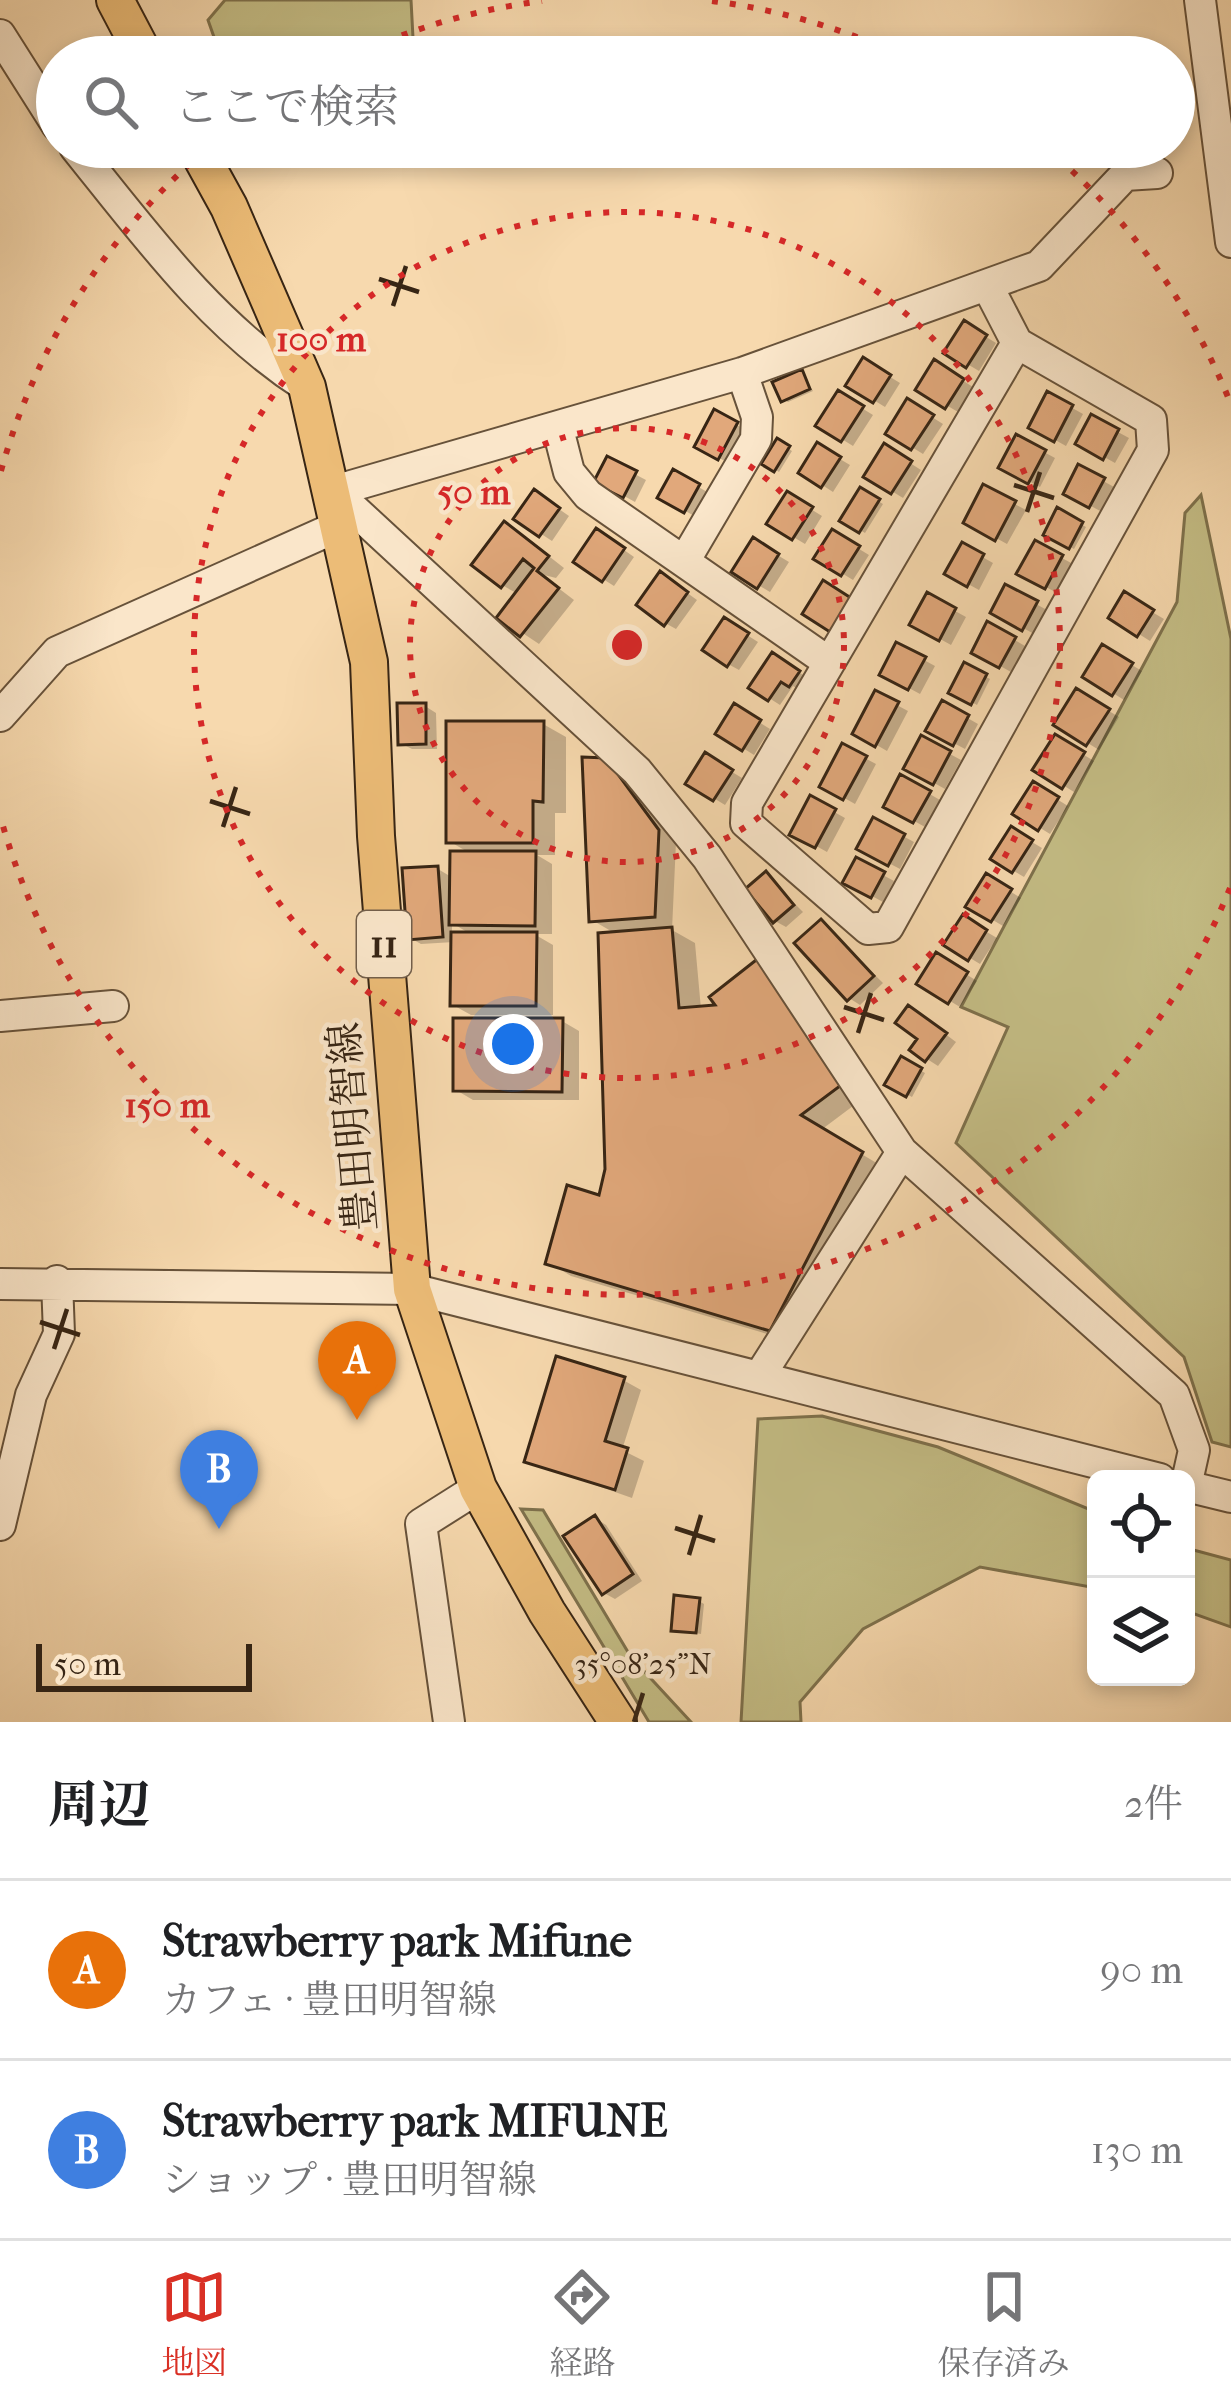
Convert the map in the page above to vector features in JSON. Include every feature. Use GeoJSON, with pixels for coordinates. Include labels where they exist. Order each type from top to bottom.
{"type":"FeatureCollection","features":[{"type":"Feature","properties":{"kind":"main road"},"geometry":{"type":"LineString","coordinates":[[116,0],[134,36]]}},
{"type":"Feature","properties":{"kind":"main road","name":"豊田明智線"},"geometry":{"type":"LineString","coordinates":[[208,168],[230,207],[307,387],[338,508],[369,662],[380,880],[412,1289],[478,1488],[547,1612],[618,1722]]}},
{"type":"Feature","properties":{"kind":"street"},"geometry":{"type":"LineString","coordinates":[[1200,0],[1231,242]]}},
{"type":"Feature","properties":{"kind":"street"},"geometry":{"type":"LineString","coordinates":[[0,35],[36,92]]}},
{"type":"Feature","properties":{"kind":"street"},"geometry":{"type":"LineString","coordinates":[[92,168],[195,295],[273,365],[307,387]]}},
{"type":"Feature","properties":{"kind":"street"},"geometry":{"type":"LineString","coordinates":[[0,716],[57,652],[338,508],[558,428],[742,374],[988,287],[1039,266],[1125,175],[1157,172]]}},
{"type":"Feature","properties":{"kind":"street"},"geometry":{"type":"LineString","coordinates":[[988,287],[1017,343],[1151,420],[1153,450],[887,927],[868,929],[746,824],[747,802],[1017,343]]}},
{"type":"Feature","properties":{"kind":"street"},"geometry":{"type":"LineString","coordinates":[[686,560],[756,439],[757,416],[742,374]]}},
{"type":"Feature","properties":{"kind":"street"},"geometry":{"type":"LineString","coordinates":[[558,428],[569,472],[588,495],[827,662]]}},
{"type":"Feature","properties":{"kind":"street"},"geometry":{"type":"LineString","coordinates":[[338,508],[637,771],[707,857],[902,1152],[1174,1395],[1194,1450],[1190,1470]]}},
{"type":"Feature","properties":{"kind":"street"},"geometry":{"type":"LineString","coordinates":[[0,1006],[1,1016],[112,1006]]}},
{"type":"Feature","properties":{"kind":"street"},"geometry":{"type":"LineString","coordinates":[[759,1377],[902,1152]]}},
{"type":"Feature","properties":{"kind":"street"},"geometry":{"type":"LineString","coordinates":[[0,1525],[31,1395],[59,1334],[57,1281]]}},
{"type":"Feature","properties":{"kind":"street"},"geometry":{"type":"LineString","coordinates":[[0,1283],[412,1289],[1125,1470]]}},
{"type":"Feature","properties":{"kind":"street"},"geometry":{"type":"LineString","coordinates":[[449,1722],[421,1524],[478,1488]]}},
{"type":"Feature","properties":{"kind":"street"},"geometry":{"type":"LineString","coordinates":[[1195,1488],[1231,1497]]}},
{"type":"Feature","properties":{"kind":"shaded area"},"geometry":{"type":"Polygon","coordinates":[[[225,0],[411,0],[413,36],[214,36],[208,20],[225,0]]]}},
{"type":"Feature","properties":{"kind":"shaded area"},"geometry":{"type":"Polygon","coordinates":[[[1201,495],[1231,639],[1231,1447],[1212,1442],[1184,1357],[956,1143],[1008,1027],[961,1007],[1177,602],[1185,513],[1201,495]]]}},
{"type":"Feature","properties":{"kind":"shaded area"},"geometry":{"type":"Polygon","coordinates":[[[822,1416],[938,1447],[1087,1508],[1087,1586],[980,1567],[863,1629],[800,1702],[801,1722],[741,1722],[758,1419],[822,1416]]]}},
{"type":"Feature","properties":{"kind":"shaded area"},"geometry":{"type":"Polygon","coordinates":[[[521,1509],[543,1510],[631,1657],[691,1722],[649,1722],[521,1509]]]}},
{"type":"Feature","properties":{"kind":"shaded area"},"geometry":{"type":"Polygon","coordinates":[[[1195,1550],[1231,1560],[1231,1627],[1195,1614],[1195,1550]]]}},
{"type":"Feature","properties":{"kind":"building"},"geometry":{"type":"Polygon","coordinates":[[[964,320],[987,335],[966,368],[943,353],[964,320]]]}},
{"type":"Feature","properties":{"kind":"building"},"geometry":{"type":"Polygon","coordinates":[[[863,357],[891,375],[873,403],[845,386],[863,357]]]}},
{"type":"Feature","properties":{"kind":"building"},"geometry":{"type":"Polygon","coordinates":[[[934,359],[964,379],[945,409],[915,390],[934,359]]]}},
{"type":"Feature","properties":{"kind":"building"},"geometry":{"type":"Polygon","coordinates":[[[802,369],[810,389],[781,402],[772,382],[802,369]]]}},
{"type":"Feature","properties":{"kind":"building"},"geometry":{"type":"Polygon","coordinates":[[[838,390],[864,406],[841,442],[815,426],[838,390]]]}},
{"type":"Feature","properties":{"kind":"building"},"geometry":{"type":"Polygon","coordinates":[[[1047,391],[1073,405],[1054,442],[1028,428],[1047,391]]]}},
{"type":"Feature","properties":{"kind":"building"},"geometry":{"type":"Polygon","coordinates":[[[907,398],[934,415],[911,450],[885,434],[907,398]]]}},
{"type":"Feature","properties":{"kind":"building"},"geometry":{"type":"Polygon","coordinates":[[[714,409],[738,422],[718,460],[694,447],[714,409]]]}},
{"type":"Feature","properties":{"kind":"building"},"geometry":{"type":"Polygon","coordinates":[[[1091,414],[1119,429],[1103,460],[1075,444],[1091,414]]]}},
{"type":"Feature","properties":{"kind":"building"},"geometry":{"type":"Polygon","coordinates":[[[1016,434],[1046,450],[1028,484],[998,468],[1016,434]]]}},
{"type":"Feature","properties":{"kind":"building"},"geometry":{"type":"Polygon","coordinates":[[[777,438],[790,446],[774,472],[761,464],[777,438]]]}},
{"type":"Feature","properties":{"kind":"building"},"geometry":{"type":"Polygon","coordinates":[[[817,442],[841,457],[821,488],[798,473],[817,442]]]}},
{"type":"Feature","properties":{"kind":"building"},"geometry":{"type":"Polygon","coordinates":[[[884,443],[912,461],[891,494],[863,477],[884,443]]]}},
{"type":"Feature","properties":{"kind":"building"},"geometry":{"type":"Polygon","coordinates":[[[607,456],[637,471],[623,498],[593,483],[607,456]]]}},
{"type":"Feature","properties":{"kind":"building"},"geometry":{"type":"Polygon","coordinates":[[[1078,464],[1105,478],[1089,508],[1063,494],[1078,464]]]}},
{"type":"Feature","properties":{"kind":"building"},"geometry":{"type":"Polygon","coordinates":[[[673,469],[700,484],[684,513],[657,498],[673,469]]]}},
{"type":"Feature","properties":{"kind":"building"},"geometry":{"type":"Polygon","coordinates":[[[983,484],[1016,501],[995,541],[963,523],[983,484]]]}},
{"type":"Feature","properties":{"kind":"building"},"geometry":{"type":"Polygon","coordinates":[[[860,487],[880,499],[859,533],[839,521],[860,487]]]}},
{"type":"Feature","properties":{"kind":"building"},"geometry":{"type":"Polygon","coordinates":[[[534,489],[560,508],[539,537],[513,519],[534,489]]]}},
{"type":"Feature","properties":{"kind":"building"},"geometry":{"type":"Polygon","coordinates":[[[787,491],[813,507],[792,540],[766,524],[787,491]]]}},
{"type":"Feature","properties":{"kind":"building"},"geometry":{"type":"Polygon","coordinates":[[[1057,507],[1083,522],[1069,549],[1043,535],[1057,507]]]}},
{"type":"Feature","properties":{"kind":"building"},"geometry":{"type":"Polygon","coordinates":[[[504,521],[549,556],[537,571],[559,588],[520,637],[496,618],[534,568],[523,559],[501,588],[471,565],[504,521]]]}},
{"type":"Feature","properties":{"kind":"building"},"geometry":{"type":"Polygon","coordinates":[[[596,528],[625,548],[602,582],[573,562],[596,528]]]}},
{"type":"Feature","properties":{"kind":"building"},"geometry":{"type":"Polygon","coordinates":[[[832,529],[860,546],[841,576],[813,559],[832,529]]]}},
{"type":"Feature","properties":{"kind":"building"},"geometry":{"type":"Polygon","coordinates":[[[753,537],[779,554],[757,589],[731,572],[753,537]]]}},
{"type":"Feature","properties":{"kind":"building"},"geometry":{"type":"Polygon","coordinates":[[[1035,540],[1063,555],[1045,589],[1016,574],[1035,540]]]}},
{"type":"Feature","properties":{"kind":"building"},"geometry":{"type":"Polygon","coordinates":[[[962,542],[984,554],[967,587],[944,574],[962,542]]]}},
{"type":"Feature","properties":{"kind":"building"},"geometry":{"type":"Polygon","coordinates":[[[660,571],[688,592],[664,626],[636,605],[660,571]]]}},
{"type":"Feature","properties":{"kind":"building"},"geometry":{"type":"Polygon","coordinates":[[[823,580],[851,598],[830,632],[802,614],[823,580]]]}},
{"type":"Feature","properties":{"kind":"building"},"geometry":{"type":"Polygon","coordinates":[[[1005,584],[1038,601],[1022,631],[990,613],[1005,584]]]}},
{"type":"Feature","properties":{"kind":"building"},"geometry":{"type":"Polygon","coordinates":[[[1124,591],[1154,610],[1137,637],[1108,618],[1124,591]]]}},
{"type":"Feature","properties":{"kind":"building"},"geometry":{"type":"Polygon","coordinates":[[[927,592],[956,608],[939,641],[909,625],[927,592]]]}},
{"type":"Feature","properties":{"kind":"building"},"geometry":{"type":"Polygon","coordinates":[[[724,617],[749,633],[727,667],[702,650],[724,617]]]}},
{"type":"Feature","properties":{"kind":"building"},"geometry":{"type":"Polygon","coordinates":[[[987,621],[1016,637],[999,668],[971,653],[987,621]]]}},
{"type":"Feature","properties":{"kind":"building"},"geometry":{"type":"Polygon","coordinates":[[[896,642],[926,657],[908,690],[879,675],[896,642]]]}},
{"type":"Feature","properties":{"kind":"building"},"geometry":{"type":"Polygon","coordinates":[[[1102,644],[1133,663],[1112,696],[1082,677],[1102,644]]]}},
{"type":"Feature","properties":{"kind":"building"},"geometry":{"type":"Polygon","coordinates":[[[772,652],[800,671],[789,687],[781,682],[768,701],[748,688],[772,652]]]}},
{"type":"Feature","properties":{"kind":"building"},"geometry":{"type":"Polygon","coordinates":[[[964,662],[987,674],[971,705],[948,693],[964,662]]]}},
{"type":"Feature","properties":{"kind":"building"},"geometry":{"type":"Polygon","coordinates":[[[1076,688],[1110,709],[1086,746],[1053,725],[1076,688]]]}},
{"type":"Feature","properties":{"kind":"building"},"geometry":{"type":"Polygon","coordinates":[[[875,690],[899,702],[875,747],[852,734],[875,690]]]}},
{"type":"Feature","properties":{"kind":"building"},"geometry":{"type":"Polygon","coordinates":[[[942,700],[969,715],[953,746],[925,731],[942,700]]]}},
{"type":"Feature","properties":{"kind":"building"},"geometry":{"type":"Polygon","coordinates":[[[397,703],[426,703],[426,744],[398,745],[397,703]]]}},
{"type":"Feature","properties":{"kind":"building"},"geometry":{"type":"Polygon","coordinates":[[[734,703],[761,720],[742,751],[715,734],[734,703]]]}},
{"type":"Feature","properties":{"kind":"building"},"geometry":{"type":"Polygon","coordinates":[[[446,721],[544,721],[543,802],[533,801],[533,843],[446,843],[446,721]]]}},
{"type":"Feature","properties":{"kind":"building"},"geometry":{"type":"Polygon","coordinates":[[[1055,734],[1085,752],[1062,789],[1032,770],[1055,734]]]}},
{"type":"Feature","properties":{"kind":"building"},"geometry":{"type":"Polygon","coordinates":[[[921,735],[951,751],[933,785],[903,769],[921,735]]]}},
{"type":"Feature","properties":{"kind":"building"},"geometry":{"type":"Polygon","coordinates":[[[842,743],[867,756],[843,800],[819,787],[842,743]]]}},
{"type":"Feature","properties":{"kind":"building"},"geometry":{"type":"Polygon","coordinates":[[[705,752],[733,770],[713,801],[685,784],[705,752]]]}},
{"type":"Feature","properties":{"kind":"building"},"geometry":{"type":"Polygon","coordinates":[[[582,757],[606,758],[659,830],[655,917],[589,922],[582,757]]]}},
{"type":"Feature","properties":{"kind":"building"},"geometry":{"type":"Polygon","coordinates":[[[900,774],[931,791],[913,823],[883,807],[900,774]]]}},
{"type":"Feature","properties":{"kind":"building"},"geometry":{"type":"Polygon","coordinates":[[[1033,781],[1059,797],[1038,831],[1012,814],[1033,781]]]}},
{"type":"Feature","properties":{"kind":"building"},"geometry":{"type":"Polygon","coordinates":[[[810,795],[836,809],[815,848],[789,835],[810,795]]]}},
{"type":"Feature","properties":{"kind":"building"},"geometry":{"type":"Polygon","coordinates":[[[873,817],[905,834],[888,866],[856,849],[873,817]]]}},
{"type":"Feature","properties":{"kind":"building"},"geometry":{"type":"Polygon","coordinates":[[[1011,826],[1033,840],[1012,873],[990,859],[1011,826]]]}},
{"type":"Feature","properties":{"kind":"building"},"geometry":{"type":"Polygon","coordinates":[[[450,851],[536,851],[535,926],[449,925],[450,851]]]}},
{"type":"Feature","properties":{"kind":"building"},"geometry":{"type":"Polygon","coordinates":[[[856,857],[885,872],[871,898],[842,883],[856,857]]]}},
{"type":"Feature","properties":{"kind":"building"},"geometry":{"type":"Polygon","coordinates":[[[438,866],[443,937],[407,940],[402,868],[438,866]]]}},
{"type":"Feature","properties":{"kind":"building"},"geometry":{"type":"Polygon","coordinates":[[[766,871],[794,905],[773,923],[745,889],[766,871]]]}},
{"type":"Feature","properties":{"kind":"building"},"geometry":{"type":"Polygon","coordinates":[[[986,873],[1012,889],[991,922],[965,907],[986,873]]]}},
{"type":"Feature","properties":{"kind":"building"},"geometry":{"type":"Polygon","coordinates":[[[963,914],[987,930],[968,961],[943,945],[963,914]]]}},
{"type":"Feature","properties":{"kind":"building"},"geometry":{"type":"Polygon","coordinates":[[[821,919],[874,976],[847,1001],[794,943],[821,919]]]}},
{"type":"Feature","properties":{"kind":"building"},"geometry":{"type":"Polygon","coordinates":[[[672,927],[679,1008],[715,1005],[709,997],[760,957],[848,1080],[801,1115],[863,1152],[770,1331],[545,1264],[567,1185],[599,1195],[605,1169],[598,933],[672,927]]]}},
{"type":"Feature","properties":{"kind":"building"},"geometry":{"type":"Polygon","coordinates":[[[451,932],[537,932],[536,1006],[450,1006],[451,932]]]}},
{"type":"Feature","properties":{"kind":"building"},"geometry":{"type":"Polygon","coordinates":[[[936,952],[968,972],[948,1004],[916,984],[936,952]]]}},
{"type":"Feature","properties":{"kind":"building"},"geometry":{"type":"Polygon","coordinates":[[[908,1005],[947,1033],[925,1062],[909,1050],[917,1039],[895,1023],[908,1005]]]}},
{"type":"Feature","properties":{"kind":"building"},"geometry":{"type":"Polygon","coordinates":[[[453,1018],[563,1018],[562,1092],[453,1091],[453,1018]]]}},
{"type":"Feature","properties":{"kind":"building"},"geometry":{"type":"Polygon","coordinates":[[[901,1056],[922,1068],[906,1097],[884,1085],[901,1056]]]}},
{"type":"Feature","properties":{"kind":"building"},"geometry":{"type":"Polygon","coordinates":[[[556,1356],[625,1377],[605,1441],[628,1448],[615,1490],[524,1462],[556,1356]]]}},
{"type":"Feature","properties":{"kind":"building"},"geometry":{"type":"Polygon","coordinates":[[[595,1515],[633,1574],[602,1595],[563,1536],[595,1515]]]}},
{"type":"Feature","properties":{"kind":"building"},"geometry":{"type":"Polygon","coordinates":[[[674,1595],[700,1598],[696,1633],[671,1631],[674,1595]]]}},
{"type":"Feature","properties":{"kind":"place","name":"Strawberry park Mifune"},"geometry":{"type":"Point","coordinates":[357,1420]}},
{"type":"Feature","properties":{"kind":"place","name":"Strawberry park MIFUNE"},"geometry":{"type":"Point","coordinates":[219,1529]}}]}
